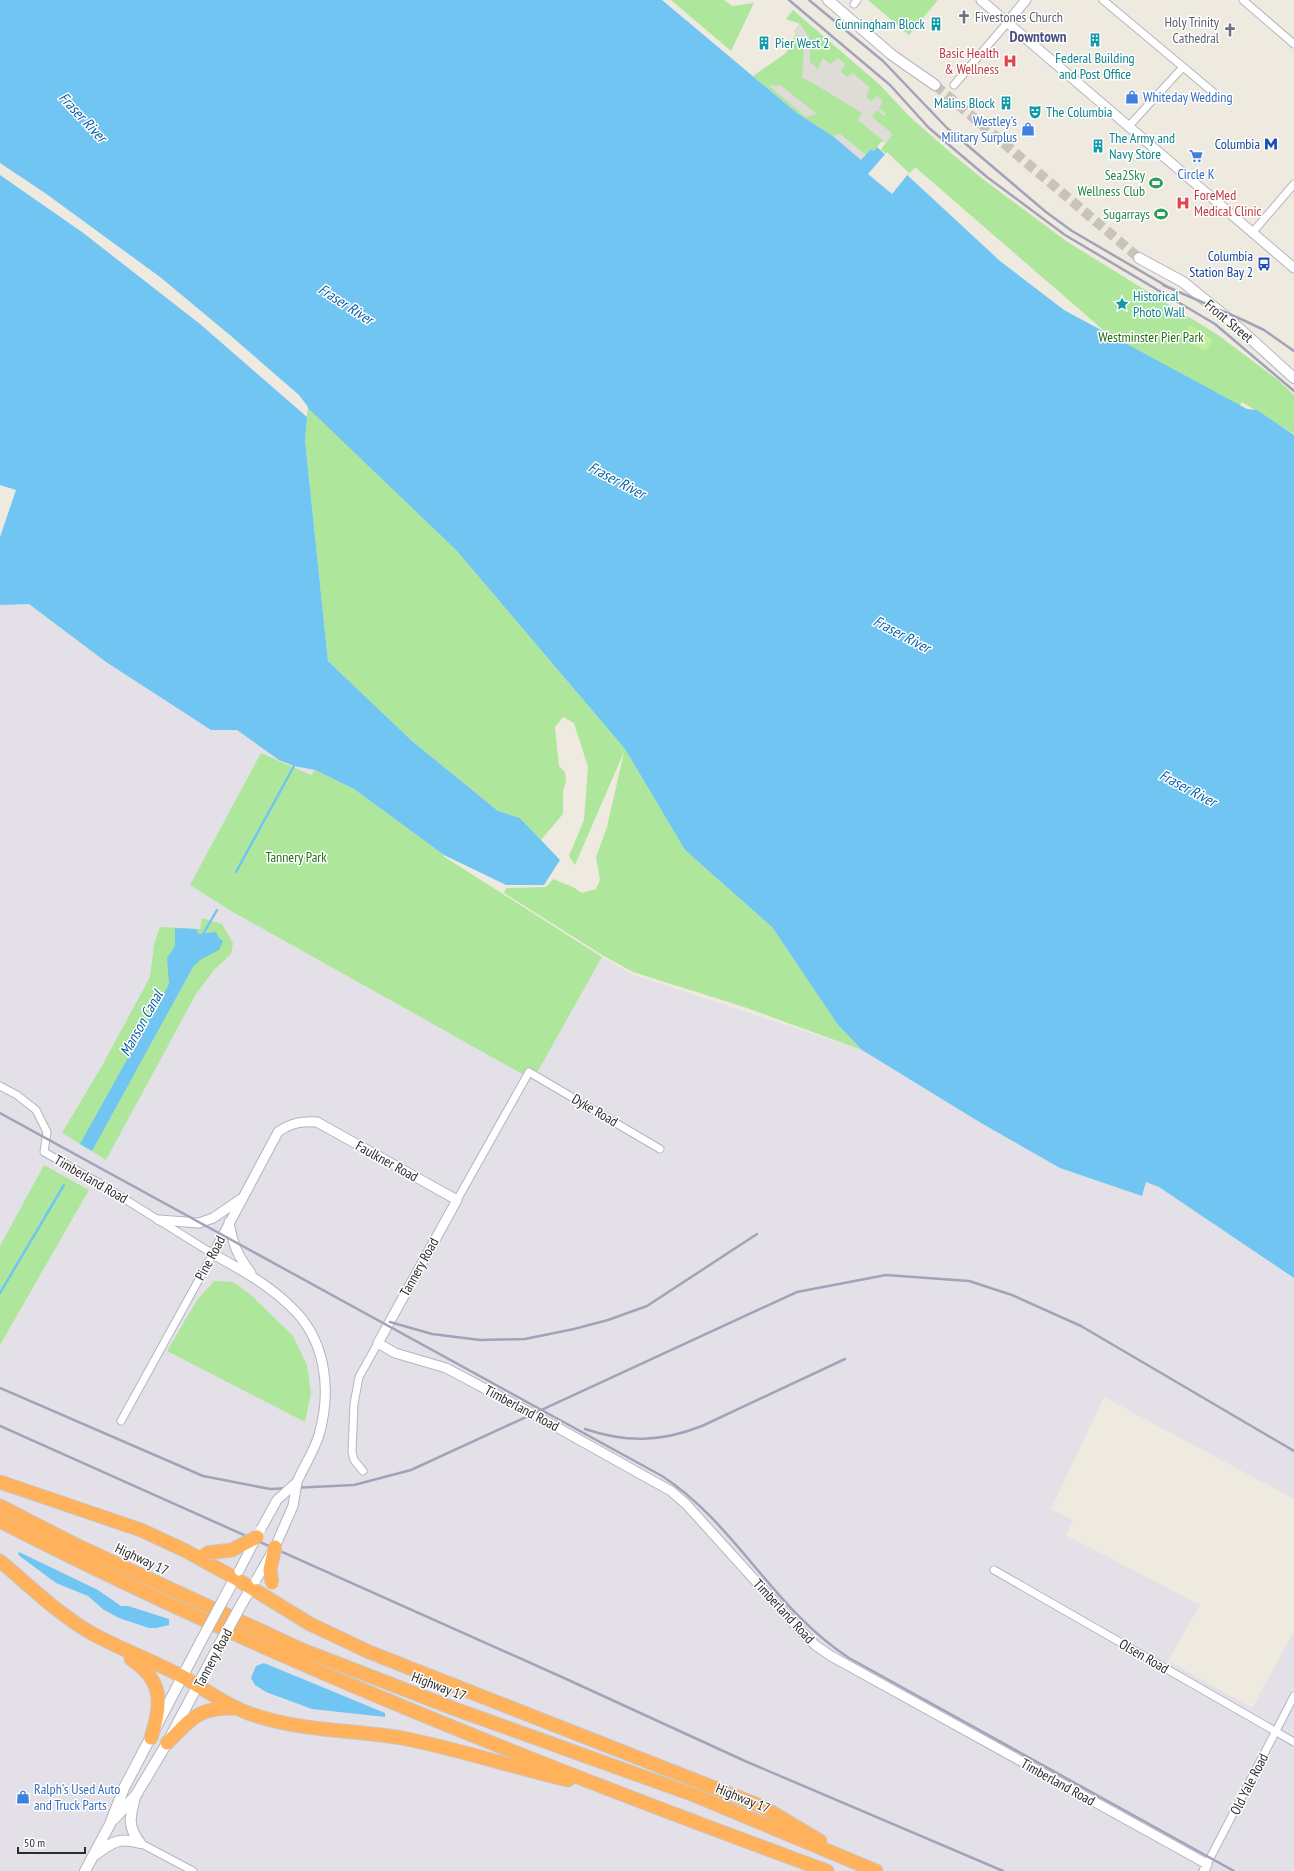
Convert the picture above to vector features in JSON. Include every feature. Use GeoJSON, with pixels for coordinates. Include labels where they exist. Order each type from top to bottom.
{"type":"FeatureCollection","features":[{"type":"Feature","properties":{"kind":"highway"},"geometry":{"type":"LineString","coordinates":[[0,1482],[116,1520],[141,1530],[237,1574],[310,1624],[415,1672],[762,1807],[863,1866]]}},
{"type":"Feature","properties":{"kind":"highway","name":"Highway 17"},"geometry":{"type":"LineString","coordinates":[[0,1506],[76,1546],[300,1649],[454,1709],[694,1795],[876,1871]]}},
{"type":"Feature","properties":{"kind":"highway","name":"Highway 17"},"geometry":{"type":"LineString","coordinates":[[0,1521],[149,1595],[282,1654],[530,1758],[827,1871]]}},
{"type":"Feature","properties":{"kind":"highway"},"geometry":{"type":"LineString","coordinates":[[186,1551],[206,1553],[232,1550],[257,1537]]}},
{"type":"Feature","properties":{"kind":"highway"},"geometry":{"type":"LineString","coordinates":[[275,1547],[270,1570],[275,1591],[287,1606],[310,1624]]}},
{"type":"Feature","properties":{"kind":"highway"},"geometry":{"type":"LineString","coordinates":[[0,1561],[72,1620],[111,1643],[183,1677],[235,1708],[254,1715],[285,1723],[400,1738],[470,1753],[530,1771],[616,1792]]}},
{"type":"Feature","properties":{"kind":"highway"},"geometry":{"type":"LineString","coordinates":[[111,1643],[142,1666],[156,1685],[159,1708],[158,1717],[151,1738]]}},
{"type":"Feature","properties":{"kind":"highway"},"geometry":{"type":"LineString","coordinates":[[167,1743],[199,1714],[211,1709],[235,1708]]}},
{"type":"Feature","properties":{"kind":"main road"},"geometry":{"type":"LineString","coordinates":[[828,0],[892,55],[935,85]]}},
{"type":"Feature","properties":{"kind":"main road","name":"Front Street"},"geometry":{"type":"LineString","coordinates":[[1139,258],[1183,282],[1232,322],[1294,378]]}},
{"type":"Feature","properties":{"kind":"main road","name":"Tannery Road"},"geometry":{"type":"LineString","coordinates":[[84,1871],[110,1824],[124,1788],[237,1574]]}},
{"type":"Feature","properties":{"kind":"main road","name":"Tannery Road"},"geometry":{"type":"LineString","coordinates":[[110,1824],[136,1795],[167,1743],[253,1584]]}},
{"type":"Feature","properties":{"kind":"main road"},"geometry":{"type":"LineString","coordinates":[[136,1795],[130,1815],[134,1835],[140,1843]]}},
{"type":"Feature","properties":{"kind":"main road"},"geometry":{"type":"LineString","coordinates":[[92,1857],[109,1844],[122,1839],[140,1843]]}},
{"type":"Feature","properties":{"kind":"street"},"geometry":{"type":"LineString","coordinates":[[981,0],[1294,268]]}},
{"type":"Feature","properties":{"kind":"street"},"geometry":{"type":"LineString","coordinates":[[954,85],[1026,0]]}},
{"type":"Feature","properties":{"kind":"street"},"geometry":{"type":"LineString","coordinates":[[1103,0],[1213,92]]}},
{"type":"Feature","properties":{"kind":"street"},"geometry":{"type":"LineString","coordinates":[[1243,0],[1294,44]]}},
{"type":"Feature","properties":{"kind":"street"},"geometry":{"type":"LineString","coordinates":[[1128,127],[1183,67]]}},
{"type":"Feature","properties":{"kind":"street"},"geometry":{"type":"LineString","coordinates":[[1252,233],[1294,184]]}},
{"type":"Feature","properties":{"kind":"street","name":"Dyke Road"},"geometry":{"type":"LineString","coordinates":[[529,1072],[660,1148]]}},
{"type":"Feature","properties":{"kind":"street","name":"Tannery Road"},"geometry":{"type":"LineString","coordinates":[[363,1471],[354,1460],[352,1452],[356,1390],[359,1377],[529,1072]]}},
{"type":"Feature","properties":{"kind":"street","name":"Timberland Road"},"geometry":{"type":"LineString","coordinates":[[0,1086],[17,1095],[36,1110],[47,1132],[44,1152],[100,1183],[213,1254]]}},
{"type":"Feature","properties":{"kind":"street","name":"Pine Road"},"geometry":{"type":"LineString","coordinates":[[121,1421],[278,1132],[297,1122],[317,1122]]}},
{"type":"Feature","properties":{"kind":"street","name":"Faulkner Road"},"geometry":{"type":"LineString","coordinates":[[317,1122],[457,1200]]}},
{"type":"Feature","properties":{"kind":"street"},"geometry":{"type":"LineString","coordinates":[[158,1220],[199,1223],[213,1218],[241,1199]]}},
{"type":"Feature","properties":{"kind":"street"},"geometry":{"type":"LineString","coordinates":[[229,1222],[232,1241],[238,1257],[254,1278]]}},
{"type":"Feature","properties":{"kind":"street","name":"Tannery Road"},"geometry":{"type":"LineString","coordinates":[[213,1254],[254,1278],[290,1306],[306,1324],[317,1345],[324,1367],[327,1391],[324,1414],[318,1436],[297,1482],[293,1506],[275,1547],[253,1584]]}},
{"type":"Feature","properties":{"kind":"street","name":"Timberland Road"},"geometry":{"type":"LineString","coordinates":[[378,1343],[395,1353],[446,1368],[533,1414],[671,1491],[686,1504],[815,1645],[831,1656],[1206,1868]]}},
{"type":"Feature","properties":{"kind":"street","name":"Tannery Road"},"geometry":{"type":"LineString","coordinates":[[237,1574],[277,1500],[297,1482]]}},
{"type":"Feature","properties":{"kind":"street","name":"Olsen Road"},"geometry":{"type":"LineString","coordinates":[[994,1570],[1294,1742]]}},
{"type":"Feature","properties":{"kind":"street","name":"Old Yale Road"},"geometry":{"type":"LineString","coordinates":[[1206,1868],[1294,1696]]}},
{"type":"Feature","properties":{"kind":"street"},"geometry":{"type":"LineString","coordinates":[[140,1843],[193,1871]]}},
{"type":"Feature","properties":{"kind":"shaded area"},"geometry":{"type":"Polygon","coordinates":[[[800,24],[809,37],[810,62],[818,69],[823,58],[830,64],[838,58],[845,64],[841,72],[847,77],[853,73],[870,88],[866,97],[871,101],[877,96],[883,101],[879,108],[886,114],[884,116],[877,110],[872,117],[893,134],[886,143],[858,120],[862,113],[802,78],[804,50],[801,40],[794,31],[800,24]]]}},
{"type":"Feature","properties":{"kind":"shaded area"},"geometry":{"type":"Polygon","coordinates":[[[780,85],[817,114],[806,117],[769,86],[780,85]]]}},
{"type":"Feature","properties":{"kind":"shaded area"},"geometry":{"type":"Polygon","coordinates":[[[840,134],[869,157],[862,165],[829,137],[840,134]]]}},
{"type":"Feature","properties":{"kind":"shaded area"},"geometry":{"type":"Polygon","coordinates":[[[29,604],[106,662],[211,730],[237,730],[279,760],[294,766],[315,770],[232,911],[533,1080],[602,957],[631,974],[862,1050],[981,1123],[1142,1196],[1146,1182],[1159,1187],[1294,1278],[1294,1499],[1104,1397],[1051,1509],[1073,1520],[1066,1535],[1200,1605],[1168,1661],[1252,1708],[1294,1631],[1294,1871],[0,1871],[0,605],[29,604]]]}},
{"type":"Feature","properties":{"kind":"green space"},"geometry":{"type":"Polygon","coordinates":[[[671,0],[724,0],[732,6],[754,3],[731,51],[671,0]]]}},
{"type":"Feature","properties":{"kind":"green space"},"geometry":{"type":"Polygon","coordinates":[[[868,0],[938,0],[909,35],[868,0]]]}},
{"type":"Feature","properties":{"kind":"green space","name":"Westminster Pier Park"},"geometry":{"type":"Polygon","coordinates":[[[793,10],[879,84],[909,116],[984,180],[1066,241],[1218,335],[1278,380],[1294,395],[1294,434],[1242,402],[1222,433],[915,167],[892,194],[885,153],[881,149],[886,143],[882,141],[874,151],[871,149],[862,160],[832,136],[797,113],[753,76],[786,53],[796,34],[794,31],[800,24],[786,19],[793,10]]]}},
{"type":"Feature","properties":{"kind":"green space"},"geometry":{"type":"Polygon","coordinates":[[[1190,325],[1213,340],[1206,351],[1192,344],[1184,334],[1190,325]]]}},
{"type":"Feature","properties":{"kind":"green space"},"geometry":{"type":"Polygon","coordinates":[[[308,407],[456,550],[625,749],[685,850],[772,927],[838,1025],[862,1050],[744,1007],[633,972],[602,955],[504,893],[506,888],[546,887],[553,879],[573,887],[582,893],[596,889],[600,880],[596,857],[607,827],[624,752],[575,865],[569,856],[584,820],[588,767],[574,723],[563,717],[555,727],[559,766],[565,772],[566,781],[563,792],[563,814],[541,840],[520,818],[498,811],[412,741],[328,661],[305,440],[308,407]]]}},
{"type":"Feature","properties":{"kind":"green space","name":"Tannery Park"},"geometry":{"type":"Polygon","coordinates":[[[261,753],[311,775],[315,770],[354,789],[444,855],[443,856],[602,957],[533,1080],[231,911],[190,885],[261,753]]]}},
{"type":"Feature","properties":{"kind":"green space"},"geometry":{"type":"Polygon","coordinates":[[[202,918],[222,924],[233,943],[231,954],[214,970],[196,994],[106,1160],[62,1133],[103,1064],[150,977],[154,944],[160,927],[200,929],[202,918]]]}},
{"type":"Feature","properties":{"kind":"green space"},"geometry":{"type":"Polygon","coordinates":[[[44,1165],[89,1190],[0,1345],[0,1246],[44,1165]]]}},
{"type":"Feature","properties":{"kind":"green space"},"geometry":{"type":"Polygon","coordinates":[[[214,1281],[233,1282],[251,1295],[293,1336],[307,1365],[311,1393],[305,1422],[167,1351],[197,1300],[214,1281]]]}},
{"type":"Feature","properties":{"kind":"water","name":"Fraser River"},"geometry":{"type":"Polygon","coordinates":[[[0,0],[662,0],[797,113],[834,137],[861,160],[871,149],[874,151],[877,147],[1000,261],[1064,310],[1247,409],[1257,410],[1294,435],[1294,1278],[1159,1187],[1146,1182],[1142,1196],[1060,1168],[981,1123],[862,1050],[838,1025],[772,927],[685,850],[625,749],[456,550],[308,408],[305,440],[328,661],[412,741],[498,811],[520,818],[560,860],[544,885],[506,885],[444,855],[354,789],[315,770],[294,766],[279,760],[237,730],[211,730],[106,662],[29,604],[0,605],[0,0]]]}},
{"type":"Feature","properties":{"kind":"water"},"geometry":{"type":"Polygon","coordinates":[[[175,928],[196,929],[199,934],[216,932],[219,938],[223,941],[219,950],[200,960],[193,967],[92,1151],[80,1144],[169,984],[167,958],[175,946],[175,928]]]}},
{"type":"Feature","properties":{"kind":"water"},"geometry":{"type":"Polygon","coordinates":[[[19,1552],[98,1590],[121,1606],[128,1606],[169,1619],[169,1625],[149,1628],[119,1618],[104,1610],[88,1596],[56,1583],[21,1557],[18,1554],[19,1552]]]}},
{"type":"Feature","properties":{"kind":"water"},"geometry":{"type":"Polygon","coordinates":[[[264,1663],[385,1713],[385,1717],[312,1709],[266,1692],[255,1685],[251,1678],[256,1666],[264,1663]]]}},
{"type":"Feature","properties":{"kind":"pier"},"geometry":{"type":"Polygon","coordinates":[[[887,152],[909,173],[892,194],[868,174],[887,152]]]}},
{"type":"Feature","properties":{"kind":"pier"},"geometry":{"type":"Polygon","coordinates":[[[0,163],[45,193],[160,277],[299,395],[308,407],[307,417],[200,324],[82,232],[0,175],[0,163]]]}},
{"type":"Feature","properties":{"kind":"pier"},"geometry":{"type":"Polygon","coordinates":[[[0,485],[16,490],[0,537],[0,485]]]}},
{"type":"Feature","properties":{"kind":"waterway","name":"Manson Canal"},"geometry":{"type":"LineString","coordinates":[[236,872],[294,766]]}},
{"type":"Feature","properties":{"kind":"waterway","name":"Manson Canal"},"geometry":{"type":"LineString","coordinates":[[202,936],[217,910]]}},
{"type":"Feature","properties":{"kind":"waterway","name":"Manson Canal"},"geometry":{"type":"LineString","coordinates":[[0,1293],[64,1185]]}},
{"type":"Feature","properties":{"kind":"tunnel"},"geometry":{"type":"LineString","coordinates":[[935,85],[1139,258]]}},
{"type":"Feature","properties":{"kind":"railway"},"geometry":{"type":"LineString","coordinates":[[789,0],[890,85],[929,128],[987,177],[1065,235],[1215,324],[1294,391]]}},
{"type":"Feature","properties":{"kind":"railway"},"geometry":{"type":"LineString","coordinates":[[809,0],[883,61],[947,128],[1046,212],[1072,231],[1168,287]]}},
{"type":"Feature","properties":{"kind":"railway"},"geometry":{"type":"LineString","coordinates":[[1163,285],[1264,330],[1294,351]]}},
{"type":"Feature","properties":{"kind":"railway"},"geometry":{"type":"LineString","coordinates":[[0,1113],[662,1476],[688,1496],[712,1518],[798,1616],[822,1638],[849,1658],[1234,1871]]}},
{"type":"Feature","properties":{"kind":"railway"},"geometry":{"type":"LineString","coordinates":[[390,1322],[432,1334],[480,1340],[525,1339],[574,1329],[608,1320],[647,1306],[757,1234]]}},
{"type":"Feature","properties":{"kind":"railway"},"geometry":{"type":"LineString","coordinates":[[0,1388],[203,1476],[270,1489],[354,1485],[411,1470],[797,1292],[886,1275],[969,1281],[1012,1295],[1081,1326],[1294,1451]]}},
{"type":"Feature","properties":{"kind":"railway"},"geometry":{"type":"LineString","coordinates":[[585,1429],[615,1437],[644,1439],[658,1438],[687,1431],[702,1426],[845,1359]]}},
{"type":"Feature","properties":{"kind":"railway"},"geometry":{"type":"LineString","coordinates":[[0,1426],[564,1678],[745,1761],[1003,1871]]}},
{"type":"Feature","properties":{"kind":"place","name":"Fivestones Church"},"geometry":{"type":"Point","coordinates":[964,17]}},
{"type":"Feature","properties":{"kind":"place","name":"Cunningham Block"},"geometry":{"type":"Point","coordinates":[936,24]}},
{"type":"Feature","properties":{"kind":"place","name":"Holy Trinity Cathedral"},"geometry":{"type":"Point","coordinates":[1230,30]}},
{"type":"Feature","properties":{"kind":"place","name":"Federal Building and Post Office"},"geometry":{"type":"Point","coordinates":[1095,40]}},
{"type":"Feature","properties":{"kind":"place","name":"Pier West 2"},"geometry":{"type":"Point","coordinates":[764,43]}},
{"type":"Feature","properties":{"kind":"place","name":"Basic Health & Wellness"},"geometry":{"type":"Point","coordinates":[1010,61]}},
{"type":"Feature","properties":{"kind":"place","name":"Whiteday Wedding"},"geometry":{"type":"Point","coordinates":[1132,97]}},
{"type":"Feature","properties":{"kind":"place","name":"Malins Block"},"geometry":{"type":"Point","coordinates":[1006,103]}},
{"type":"Feature","properties":{"kind":"place","name":"The Columbia"},"geometry":{"type":"Point","coordinates":[1035,112]}},
{"type":"Feature","properties":{"kind":"place","name":"Westley's Military Surplus"},"geometry":{"type":"Point","coordinates":[1028,129]}},
{"type":"Feature","properties":{"kind":"place","name":"Columbia"},"geometry":{"type":"Point","coordinates":[1271,144]}},
{"type":"Feature","properties":{"kind":"place","name":"The Army and Navy Store"},"geometry":{"type":"Point","coordinates":[1098,146]}},
{"type":"Feature","properties":{"kind":"place","name":"Circle K"},"geometry":{"type":"Point","coordinates":[1196,156]}},
{"type":"Feature","properties":{"kind":"place","name":"Sea2Sky Wellness Club"},"geometry":{"type":"Point","coordinates":[1156,183]}},
{"type":"Feature","properties":{"kind":"place","name":"ForeMed Medical Clinic"},"geometry":{"type":"Point","coordinates":[1183,203]}},
{"type":"Feature","properties":{"kind":"place","name":"Sugarrays"},"geometry":{"type":"Point","coordinates":[1161,214]}},
{"type":"Feature","properties":{"kind":"place","name":"Columbia Station Bay 2"},"geometry":{"type":"Point","coordinates":[1264,264]}},
{"type":"Feature","properties":{"kind":"place","name":"Historical Photo Wall"},"geometry":{"type":"Point","coordinates":[1122,304]}},
{"type":"Feature","properties":{"kind":"place","name":"Ralph's Used Auto and Truck Parts"},"geometry":{"type":"Point","coordinates":[23,1797]}},
{"type":"Feature","properties":{"kind":"district","name":"Downtown"},"geometry":{"type":"Point","coordinates":[1038,36]}}]}
